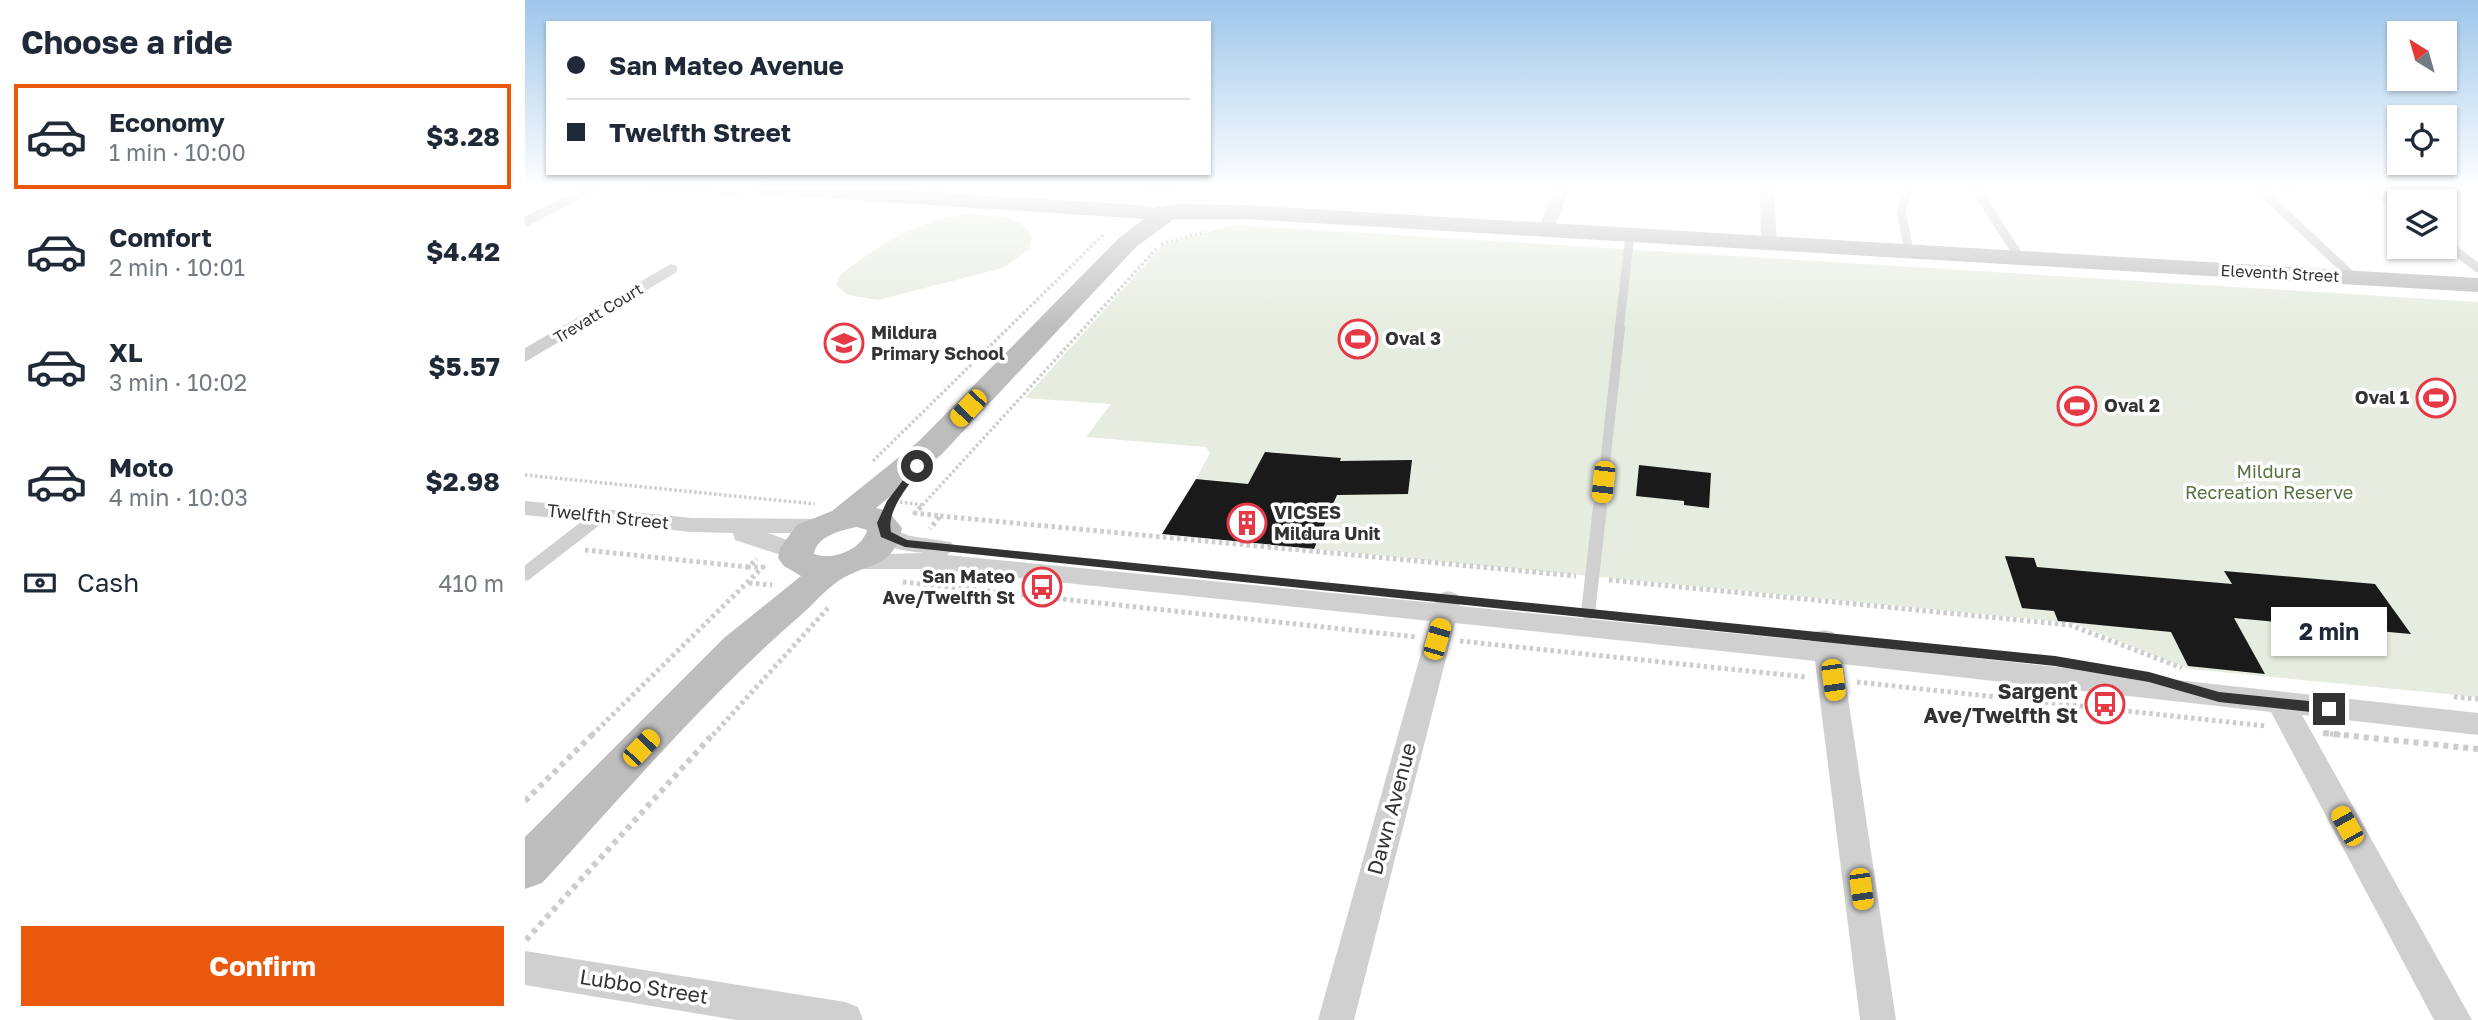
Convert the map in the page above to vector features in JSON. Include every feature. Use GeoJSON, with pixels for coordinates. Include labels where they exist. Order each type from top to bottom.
{"type":"FeatureCollection","features":[{"type":"Feature","properties":{"kind":"main road"},"geometry":{"type":"LineString","coordinates":[[525,868],[738,648],[817,543],[930,448],[1133,236]]}},
{"type":"Feature","properties":{"kind":"main road","name":"Eleventh Street"},"geometry":{"type":"LineString","coordinates":[[1641,236],[2478,285]]}},
{"type":"Feature","properties":{"kind":"main road"},"geometry":{"type":"LineString","coordinates":[[897,541],[893,501],[930,448]]}},
{"type":"Feature","properties":{"kind":"main road"},"geometry":{"type":"LineString","coordinates":[[817,543],[868,517],[897,541]]}},
{"type":"Feature","properties":{"kind":"main road"},"geometry":{"type":"LineString","coordinates":[[817,543],[873,550],[897,541]]}},
{"type":"Feature","properties":{"kind":"street"},"geometry":{"type":"LineString","coordinates":[[1774,236],[1775,243]]}},
{"type":"Feature","properties":{"kind":"street","name":"Trevatt Court"},"geometry":{"type":"LineString","coordinates":[[525,356],[671,269]]}},
{"type":"Feature","properties":{"kind":"street","name":"Twelfth Street"},"geometry":{"type":"LineString","coordinates":[[525,508],[691,525],[817,543]]}},
{"type":"Feature","properties":{"kind":"street"},"geometry":{"type":"LineString","coordinates":[[897,541],[1443,617],[2219,697],[2287,717],[2478,724]]}},
{"type":"Feature","properties":{"kind":"street"},"geometry":{"type":"LineString","coordinates":[[1443,617],[1588,613],[1828,656]]}},
{"type":"Feature","properties":{"kind":"street","name":"Dawn Avenue"},"geometry":{"type":"LineString","coordinates":[[1336,1020],[1443,617]]}},
{"type":"Feature","properties":{"kind":"street"},"geometry":{"type":"LineString","coordinates":[[1828,656],[1878,1020]]}},
{"type":"Feature","properties":{"kind":"street"},"geometry":{"type":"LineString","coordinates":[[2287,717],[2454,1020]]}},
{"type":"Feature","properties":{"kind":"street","name":"Lubbo Street"},"geometry":{"type":"LineString","coordinates":[[525,968],[845,1020]]}},
{"type":"Feature","properties":{"kind":"lane"},"geometry":{"type":"LineString","coordinates":[[1588,613],[1630,236]]}},
{"type":"Feature","properties":{"kind":"lane"},"geometry":{"type":"LineString","coordinates":[[1906,236],[1909,251]]}},
{"type":"Feature","properties":{"kind":"lane"},"geometry":{"type":"LineString","coordinates":[[2005,236],[2019,258]]}},
{"type":"Feature","properties":{"kind":"lane"},"geometry":{"type":"LineString","coordinates":[[2309,236],[2354,278]]}},
{"type":"Feature","properties":{"kind":"lane"},"geometry":{"type":"LineString","coordinates":[[2457,252],[2478,268]]}},
{"type":"Feature","properties":{"kind":"lane"},"geometry":{"type":"LineString","coordinates":[[525,574],[600,516]]}},
{"type":"Feature","properties":{"kind":"path"},"geometry":{"type":"LineString","coordinates":[[865,468],[1102,236]]}},
{"type":"Feature","properties":{"kind":"path"},"geometry":{"type":"LineString","coordinates":[[1160,236],[1161,244]]}},
{"type":"Feature","properties":{"kind":"path"},"geometry":{"type":"LineString","coordinates":[[1192,236],[1161,244],[915,513],[2070,625],[2193,671]]}},
{"type":"Feature","properties":{"kind":"path"},"geometry":{"type":"LineString","coordinates":[[525,475],[817,543]]}},
{"type":"Feature","properties":{"kind":"path"},"geometry":{"type":"LineString","coordinates":[[940,516],[897,541],[885,580],[1443,617],[1828,656],[2287,717],[2478,749]]}},
{"type":"Feature","properties":{"kind":"path"},"geometry":{"type":"LineString","coordinates":[[748,567],[817,543]]}},
{"type":"Feature","properties":{"kind":"path"},"geometry":{"type":"LineString","coordinates":[[525,941],[817,543]]}},
{"type":"Feature","properties":{"kind":"path"},"geometry":{"type":"LineString","coordinates":[[525,800],[763,567],[559,547]]}},
{"type":"Feature","properties":{"kind":"path"},"geometry":{"type":"LineString","coordinates":[[2444,696],[2478,699]]}},
{"type":"Feature","properties":{"kind":"green space"},"geometry":{"type":"Polygon","coordinates":[[[899,236],[1033,237],[1029,249],[1003,268],[878,300],[848,295],[836,285],[841,274],[899,236]]]}},
{"type":"Feature","properties":{"kind":"green space","name":"Mildura Recreation Reserve"},"geometry":{"type":"Polygon","coordinates":[[[1196,236],[1405,236],[2478,302],[2478,697],[2189,669],[2073,623],[1314,549],[1329,512],[1247,492],[1225,481],[1196,479],[1210,453],[1206,447],[1086,437],[1111,404],[1025,398],[1163,245],[1196,236]]]}},
{"type":"Feature","properties":{"kind":"building"},"geometry":{"type":"Polygon","coordinates":[[[1265,452],[1341,458],[1340,461],[1412,460],[1408,494],[1337,495],[1314,549],[1162,534],[1196,479],[1248,484],[1265,452]]]}},
{"type":"Feature","properties":{"kind":"building"},"geometry":{"type":"Polygon","coordinates":[[[1639,465],[1711,473],[1709,508],[1684,505],[1684,501],[1636,496],[1639,465]]]}},
{"type":"Feature","properties":{"kind":"building"},"geometry":{"type":"Polygon","coordinates":[[[2005,556],[2034,558],[2037,567],[2232,584],[2224,571],[2375,584],[2411,634],[2234,618],[2265,674],[2188,666],[2171,632],[2058,621],[2054,611],[2022,608],[2005,556]]]}},
{"type":"Feature","properties":{"kind":"place","name":"Oval 3"},"geometry":{"type":"Point","coordinates":[1358,339]}},
{"type":"Feature","properties":{"kind":"place","name":"Mildura Primary School"},"geometry":{"type":"Point","coordinates":[844,343]}},
{"type":"Feature","properties":{"kind":"place","name":"Oval 1"},"geometry":{"type":"Point","coordinates":[2436,398]}},
{"type":"Feature","properties":{"kind":"place","name":"Oval 2"},"geometry":{"type":"Point","coordinates":[2077,406]}},
{"type":"Feature","properties":{"kind":"place","name":"VICSES Mildura Unit"},"geometry":{"type":"Point","coordinates":[1247,523]}},
{"type":"Feature","properties":{"kind":"place","name":"San Mateo Ave/Twelfth St"},"geometry":{"type":"Point","coordinates":[1042,587]}},
{"type":"Feature","properties":{"kind":"place","name":"Sargent Ave/Twelfth St"},"geometry":{"type":"Point","coordinates":[2105,704]}},
{"type":"Feature","properties":{"kind":"route"},"geometry":{"type":"LineString","coordinates":[[917,466],[893,501],[883,523],[885,534],[916,545],[2055,661],[2149,677],[2219,697],[2329,709]]}}]}
